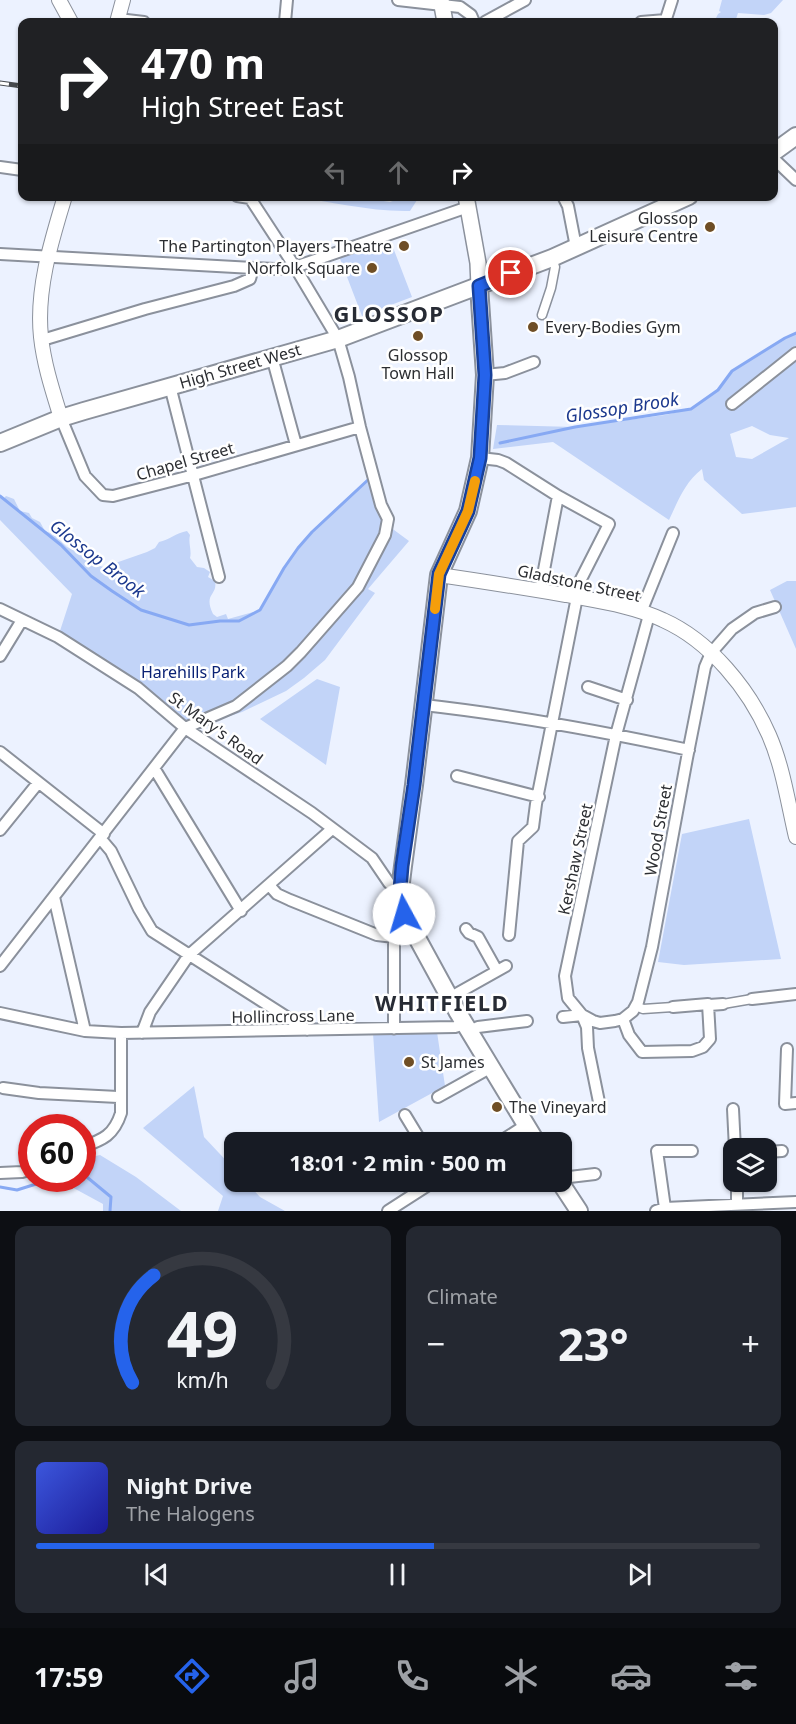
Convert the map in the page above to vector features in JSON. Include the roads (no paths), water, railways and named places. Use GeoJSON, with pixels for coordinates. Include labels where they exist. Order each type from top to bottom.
{"type":"FeatureCollection","features":[{"type":"Feature","properties":{"kind":"main road"},"geometry":{"type":"LineString","coordinates":[[442,3],[444,18]]}},
{"type":"Feature","properties":{"kind":"main road"},"geometry":{"type":"LineString","coordinates":[[778,150],[796,136]]}},
{"type":"Feature","properties":{"kind":"main road","name":"High Street West"},"geometry":{"type":"LineString","coordinates":[[0,443],[61,418],[338,339],[552,258],[678,201]]}},
{"type":"Feature","properties":{"kind":"main road"},"geometry":{"type":"LineString","coordinates":[[467,202],[478,263],[485,375],[480,458],[468,511],[439,574],[400,890],[404,914],[449,998],[530,1132]]}},
{"type":"Feature","properties":{"kind":"main road"},"geometry":{"type":"LineString","coordinates":[[568,1192],[579,1211]]}},
{"type":"Feature","properties":{"kind":"street"},"geometry":{"type":"LineString","coordinates":[[59,0],[69,18]]}},
{"type":"Feature","properties":{"kind":"street"},"geometry":{"type":"LineString","coordinates":[[118,18],[123,0]]}},
{"type":"Feature","properties":{"kind":"street"},"geometry":{"type":"LineString","coordinates":[[285,18],[287,0]]}},
{"type":"Feature","properties":{"kind":"street"},"geometry":{"type":"LineString","coordinates":[[398,0],[442,3],[460,7],[472,18]]}},
{"type":"Feature","properties":{"kind":"street"},"geometry":{"type":"LineString","coordinates":[[492,18],[525,0]]}},
{"type":"Feature","properties":{"kind":"street"},"geometry":{"type":"LineString","coordinates":[[667,18],[672,0]]}},
{"type":"Feature","properties":{"kind":"street"},"geometry":{"type":"LineString","coordinates":[[778,158],[796,180]]}},
{"type":"Feature","properties":{"kind":"street"},"geometry":{"type":"LineString","coordinates":[[0,167],[18,169]]}},
{"type":"Feature","properties":{"kind":"street"},"geometry":{"type":"LineString","coordinates":[[61,418],[41,339],[40,314],[41,285],[63,201]]}},
{"type":"Feature","properties":{"kind":"street"},"geometry":{"type":"LineString","coordinates":[[0,966],[185,728],[215,713],[236,706],[268,682],[301,652],[358,587],[385,535],[388,519],[381,505],[369,462],[338,339],[252,201]]}},
{"type":"Feature","properties":{"kind":"street"},"geometry":{"type":"LineString","coordinates":[[566,201],[576,247]]}},
{"type":"Feature","properties":{"kind":"street"},"geometry":{"type":"LineString","coordinates":[[0,254],[253,268],[295,267],[467,202]]}},
{"type":"Feature","properties":{"kind":"street"},"geometry":{"type":"LineString","coordinates":[[542,315],[555,267],[552,258]]}},
{"type":"Feature","properties":{"kind":"street"},"geometry":{"type":"LineString","coordinates":[[41,339],[234,286],[250,279],[253,268]]}},
{"type":"Feature","properties":{"kind":"street"},"geometry":{"type":"LineString","coordinates":[[732,404],[796,353]]}},
{"type":"Feature","properties":{"kind":"street"},"geometry":{"type":"LineString","coordinates":[[272,357],[296,445]]}},
{"type":"Feature","properties":{"kind":"street"},"geometry":{"type":"LineString","coordinates":[[485,375],[505,373],[534,362]]}},
{"type":"Feature","properties":{"kind":"street"},"geometry":{"type":"LineString","coordinates":[[170,386],[219,577]]}},
{"type":"Feature","properties":{"kind":"street","name":"Chapel Street"},"geometry":{"type":"LineString","coordinates":[[61,418],[85,476],[103,495],[113,496],[360,427]]}},
{"type":"Feature","properties":{"kind":"street"},"geometry":{"type":"LineString","coordinates":[[480,458],[506,463],[558,496],[609,524],[578,585],[533,827],[518,841],[509,935]]}},
{"type":"Feature","properties":{"kind":"street"},"geometry":{"type":"LineString","coordinates":[[540,591],[558,496]]}},
{"type":"Feature","properties":{"kind":"street","name":"Kershaw Street"},"geometry":{"type":"LineString","coordinates":[[600,1107],[588,1048],[587,1027],[582,1015],[568,998],[565,976],[616,735],[627,700],[645,614],[673,533]]}},
{"type":"Feature","properties":{"kind":"street","name":"Gladstone Street"},"geometry":{"type":"LineString","coordinates":[[439,574],[613,603],[672,624],[711,653],[742,687],[762,720],[792,796],[796,837]]}},
{"type":"Feature","properties":{"kind":"street"},"geometry":{"type":"LineString","coordinates":[[711,653],[732,629],[750,616],[775,607]]}},
{"type":"Feature","properties":{"kind":"street","name":"St Mary's Road"},"geometry":{"type":"LineString","coordinates":[[0,609],[58,637],[138,688],[185,728],[312,813],[372,858],[389,883],[400,890]]}},
{"type":"Feature","properties":{"kind":"street"},"geometry":{"type":"LineString","coordinates":[[0,656],[22,620]]}},
{"type":"Feature","properties":{"kind":"street","name":"Wood Street"},"geometry":{"type":"LineString","coordinates":[[634,1008],[638,1002],[652,947],[705,668],[711,653]]}},
{"type":"Feature","properties":{"kind":"street"},"geometry":{"type":"LineString","coordinates":[[588,687],[627,700]]}},
{"type":"Feature","properties":{"kind":"street"},"geometry":{"type":"LineString","coordinates":[[424,705],[553,724],[689,750]]}},
{"type":"Feature","properties":{"kind":"street"},"geometry":{"type":"LineString","coordinates":[[0,752],[102,836],[152,931],[309,1031]]}},
{"type":"Feature","properties":{"kind":"street"},"geometry":{"type":"LineString","coordinates":[[154,768],[241,911]]}},
{"type":"Feature","properties":{"kind":"street"},"geometry":{"type":"LineString","coordinates":[[457,776],[539,797]]}},
{"type":"Feature","properties":{"kind":"street"},"geometry":{"type":"LineString","coordinates":[[0,830],[38,783]]}},
{"type":"Feature","properties":{"kind":"street"},"geometry":{"type":"LineString","coordinates":[[142,1033],[150,1012],[189,955],[332,829]]}},
{"type":"Feature","properties":{"kind":"street"},"geometry":{"type":"LineString","coordinates":[[269,885],[277,894],[290,900],[377,934],[394,937]]}},
{"type":"Feature","properties":{"kind":"street"},"geometry":{"type":"LineString","coordinates":[[54,897],[86,1031]]}},
{"type":"Feature","properties":{"kind":"street"},"geometry":{"type":"LineString","coordinates":[[394,1029],[394,937],[404,914]]}},
{"type":"Feature","properties":{"kind":"street"},"geometry":{"type":"LineString","coordinates":[[449,998],[502,969],[478,937],[466,929]]}},
{"type":"Feature","properties":{"kind":"street"},"geometry":{"type":"LineString","coordinates":[[563,1017],[582,1015],[600,1023],[623,1019],[634,1008],[723,1004],[796,994]]}},
{"type":"Feature","properties":{"kind":"street"},"geometry":{"type":"LineString","coordinates":[[623,1019],[629,1035],[642,1052],[692,1051],[703,1047],[710,1039],[709,1005]]}},
{"type":"Feature","properties":{"kind":"street","name":"Hollincross Lane"},"geometry":{"type":"LineString","coordinates":[[0,1013],[86,1031],[121,1033],[478,1027],[527,1020]]}},
{"type":"Feature","properties":{"kind":"street"},"geometry":{"type":"LineString","coordinates":[[96,1142],[103,1140],[117,1125],[121,1113],[121,1033]]}},
{"type":"Feature","properties":{"kind":"street"},"geometry":{"type":"LineString","coordinates":[[787,1049],[785,1104],[796,1103]]}},
{"type":"Feature","properties":{"kind":"street"},"geometry":{"type":"LineString","coordinates":[[438,1097],[490,1068]]}},
{"type":"Feature","properties":{"kind":"street"},"geometry":{"type":"LineString","coordinates":[[3,1088],[122,1099]]}},
{"type":"Feature","properties":{"kind":"street"},"geometry":{"type":"LineString","coordinates":[[733,1109],[734,1138]]}},
{"type":"Feature","properties":{"kind":"street"},"geometry":{"type":"LineString","coordinates":[[405,1116],[415,1132]]}},
{"type":"Feature","properties":{"kind":"street"},"geometry":{"type":"LineString","coordinates":[[515,1132],[526,1125]]}},
{"type":"Feature","properties":{"kind":"street"},"geometry":{"type":"LineString","coordinates":[[692,1151],[657,1151],[661,1209],[796,1202]]}},
{"type":"Feature","properties":{"kind":"street"},"geometry":{"type":"LineString","coordinates":[[777,1152],[782,1152]]}},
{"type":"Feature","properties":{"kind":"street"},"geometry":{"type":"LineString","coordinates":[[0,1173],[18,1172]]}},
{"type":"Feature","properties":{"kind":"street"},"geometry":{"type":"LineString","coordinates":[[572,1178],[595,1174]]}},
{"type":"Feature","properties":{"kind":"street"},"geometry":{"type":"LineString","coordinates":[[395,1209],[419,1192]]}},
{"type":"Feature","properties":{"kind":"street"},"geometry":{"type":"LineString","coordinates":[[737,1192],[737,1204]]}},
{"type":"Feature","properties":{"kind":"waterway","name":"Glossop Brook"},"geometry":{"type":"LineString","coordinates":[[500,443],[575,427],[691,409],[718,390],[732,371],[796,333]]}},
{"type":"Feature","properties":{"kind":"waterway","name":"Glossop Brook"},"geometry":{"type":"LineString","coordinates":[[0,496],[61,545],[91,576],[112,591],[141,610],[189,625],[239,621],[260,610],[298,548],[370,478]]}},
{"type":"Feature","properties":{"kind":"waterway"},"geometry":{"type":"LineString","coordinates":[[96,1185],[111,1197],[110,1211]]}},
{"type":"Feature","properties":{"kind":"waterway"},"geometry":{"type":"LineString","coordinates":[[0,1187],[18,1190]]}},
{"type":"Feature","properties":{"kind":"railway"},"geometry":{"type":"LineString","coordinates":[[0,83],[18,85]]}},
{"type":"Feature","properties":{"kind":"place","name":"Glossop Leisure Centre"},"geometry":{"type":"Point","coordinates":[710,227]}},
{"type":"Feature","properties":{"kind":"place","name":"The Partington Players Theatre"},"geometry":{"type":"Point","coordinates":[404,246]}},
{"type":"Feature","properties":{"kind":"place","name":"Norfolk Square"},"geometry":{"type":"Point","coordinates":[372,268]}},
{"type":"Feature","properties":{"kind":"place","name":"Every-Bodies Gym"},"geometry":{"type":"Point","coordinates":[533,327]}},
{"type":"Feature","properties":{"kind":"place","name":"Glossop Town Hall"},"geometry":{"type":"Point","coordinates":[418,336]}},
{"type":"Feature","properties":{"kind":"place","name":"St James"},"geometry":{"type":"Point","coordinates":[409,1062]}},
{"type":"Feature","properties":{"kind":"place","name":"The Vineyard"},"geometry":{"type":"Point","coordinates":[497,1107]}},
{"type":"Feature","properties":{"kind":"district","name":"GLOSSOP"},"geometry":{"type":"Point","coordinates":[389,313]}},
{"type":"Feature","properties":{"kind":"district","name":"WHITFIELD"},"geometry":{"type":"Point","coordinates":[442,1002]}},
{"type":"Feature","properties":{"kind":"park label","name":"Harehills Park"},"geometry":{"type":"Point","coordinates":[193,672]}}]}
